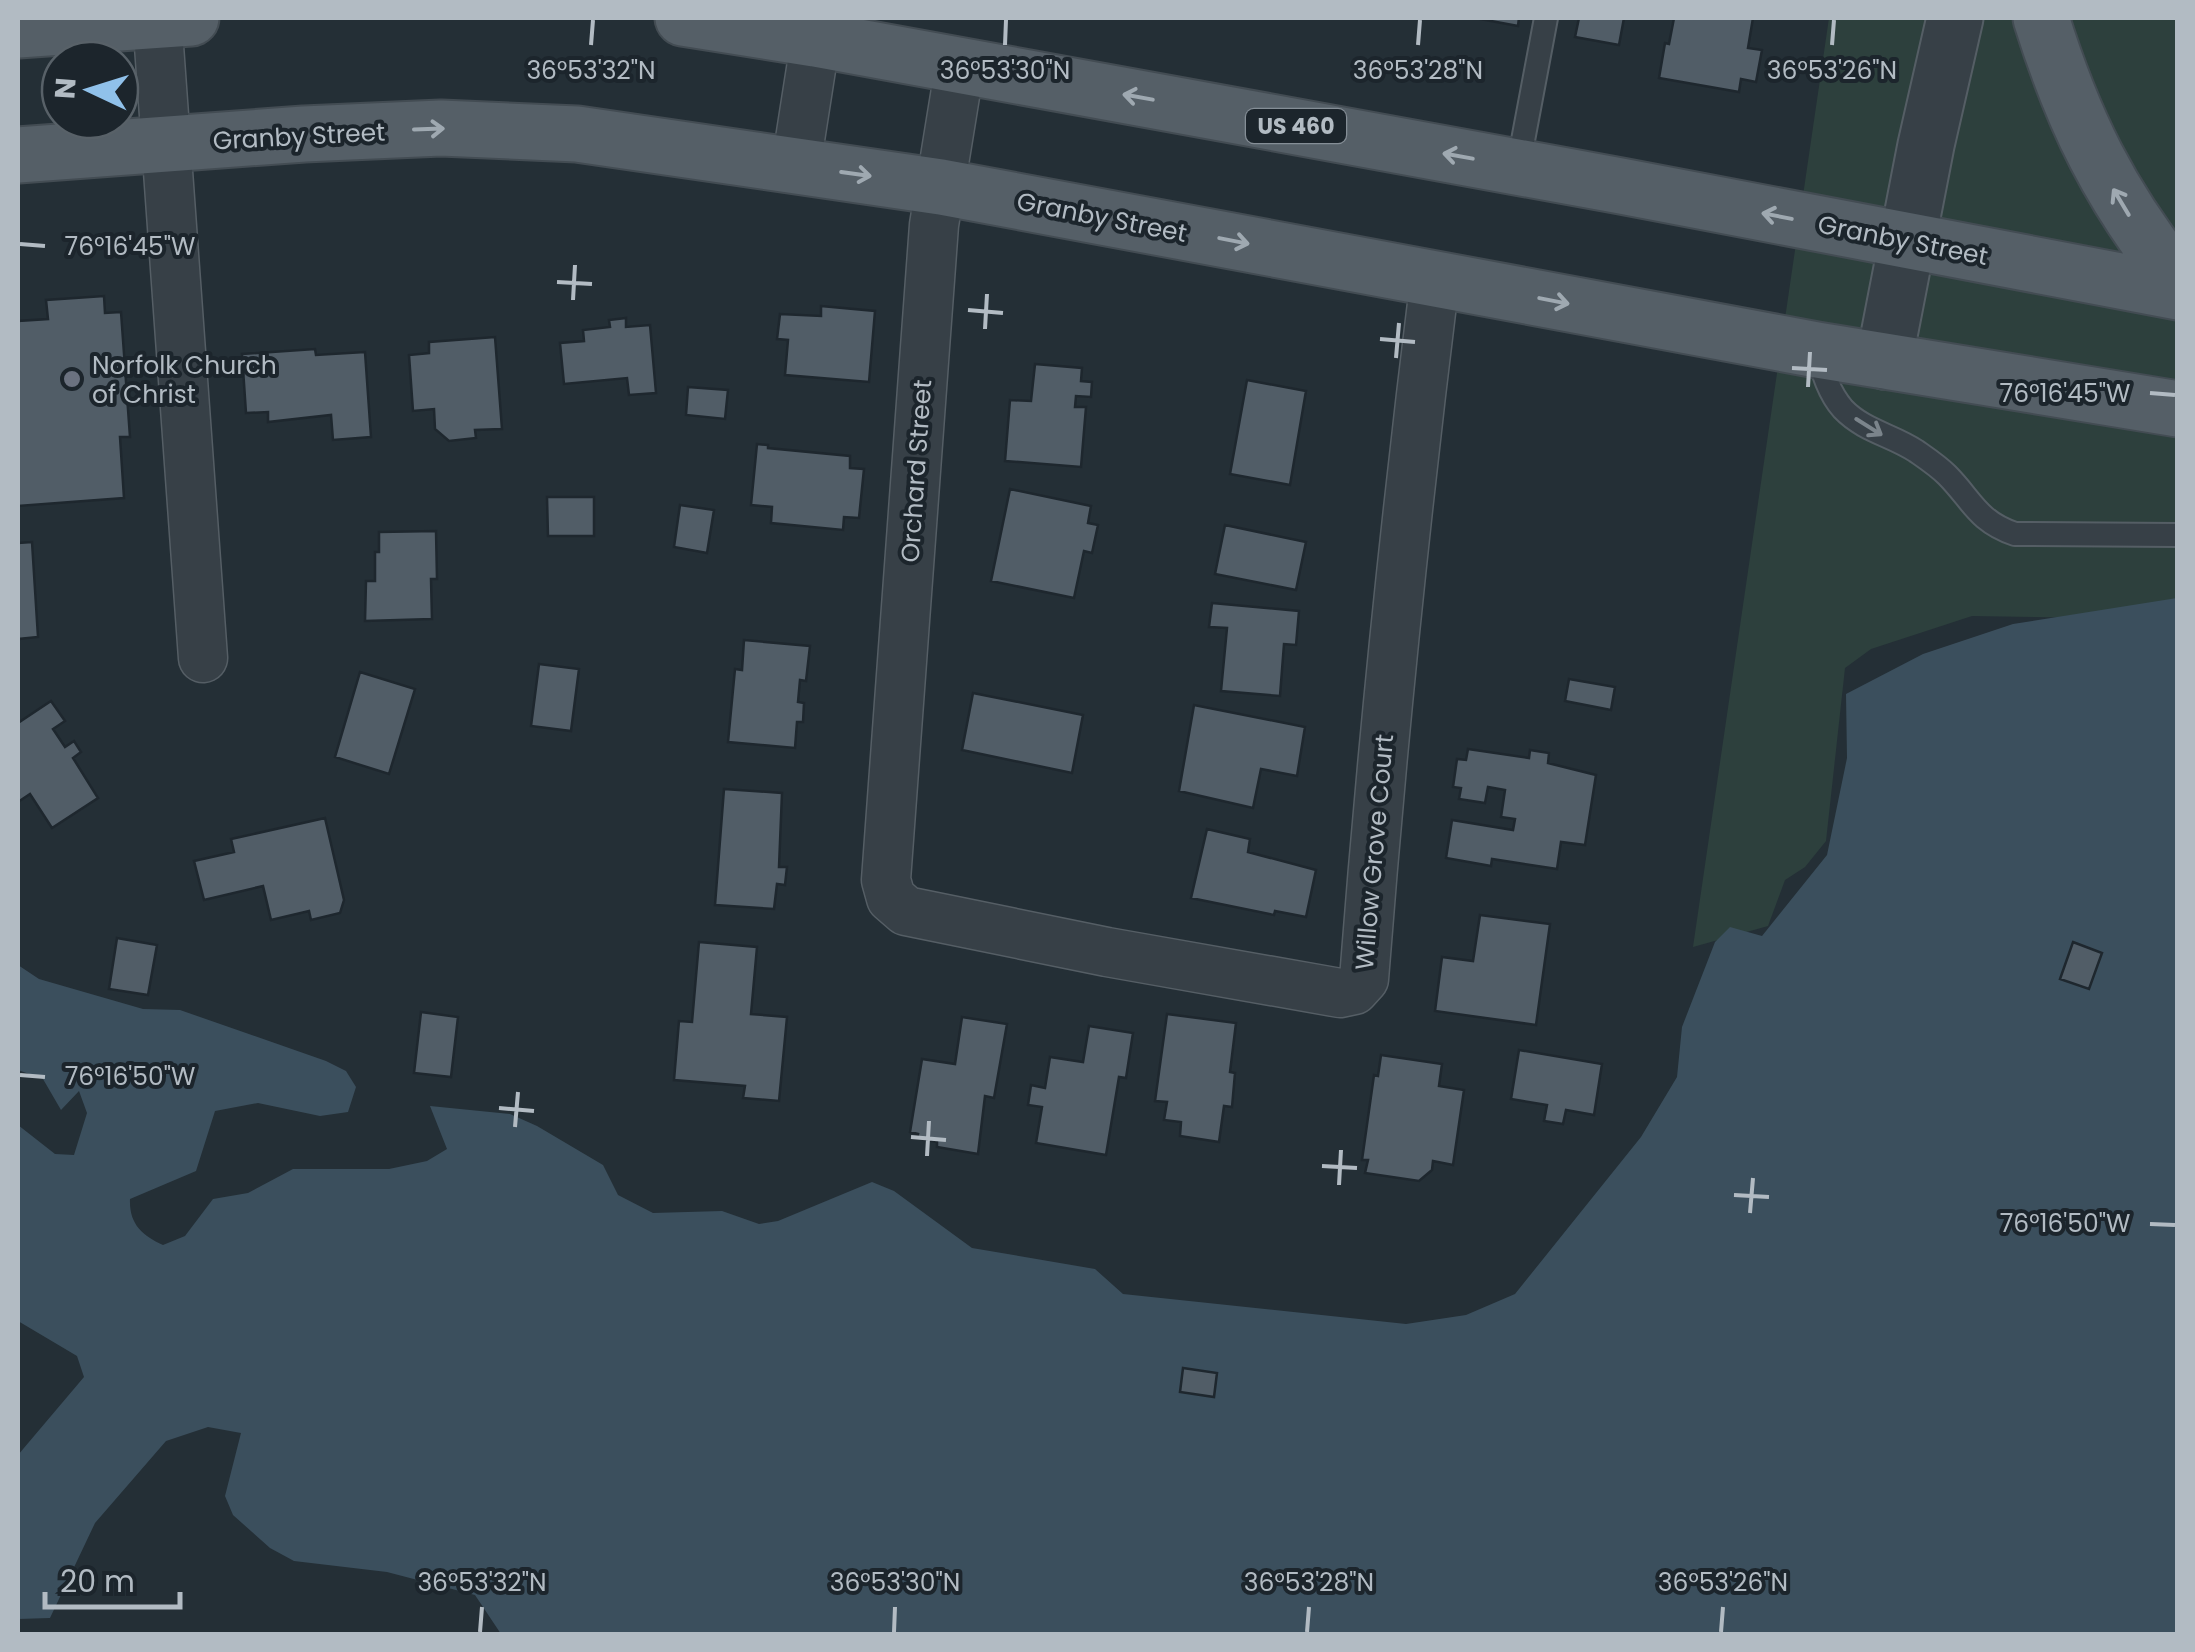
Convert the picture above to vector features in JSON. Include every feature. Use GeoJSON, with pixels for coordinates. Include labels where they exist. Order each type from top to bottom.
{"type":"FeatureCollection","features":[{"type":"Feature","properties":{"kind":"main road"},"geometry":{"type":"LineString","coordinates":[[18,30],[168,18]]}},
{"type":"Feature","properties":{"kind":"main road","name":"Granby Street"},"geometry":{"type":"LineString","coordinates":[[683,18],[817,28],[960,65],[2178,292]]}},
{"type":"Feature","properties":{"kind":"main road"},"geometry":{"type":"LineString","coordinates":[[2041,18],[2061,84],[2095,159],[2136,230],[2178,281]]}},
{"type":"Feature","properties":{"kind":"main road","name":"Granby Street"},"geometry":{"type":"LineString","coordinates":[[18,155],[441,128],[577,134],[941,187],[1817,350],[2178,410]]}},
{"type":"Feature","properties":{"kind":"street"},"geometry":{"type":"LineString","coordinates":[[168,18],[168,144],[202,658]]}},
{"type":"Feature","properties":{"kind":"street"},"geometry":{"type":"LineString","coordinates":[[1884,361],[1956,18]]}},
{"type":"Feature","properties":{"kind":"street"},"geometry":{"type":"LineString","coordinates":[[796,165],[817,28]]}},
{"type":"Feature","properties":{"kind":"street","name":"Orchard Street"},"geometry":{"type":"LineString","coordinates":[[886,880],[934,236],[960,65]]}},
{"type":"Feature","properties":{"kind":"street","name":"Willow Grove Court"},"geometry":{"type":"LineString","coordinates":[[886,880],[891,898],[906,911],[1107,952],[1340,993],[1354,990],[1364,979],[1390,681],[1436,279]]}},
{"type":"Feature","properties":{"kind":"lane"},"geometry":{"type":"LineString","coordinates":[[1518,167],[1546,18]]}},
{"type":"Feature","properties":{"kind":"lane"},"geometry":{"type":"LineString","coordinates":[[1817,350],[1825,381],[1843,408],[1867,429],[1913,448],[1947,475],[1974,510],[1994,527],[2015,534],[2178,535]]}},
{"type":"Feature","properties":{"kind":"green space"},"geometry":{"type":"Polygon","coordinates":[[[1829,18],[2177,18],[2177,619],[1972,616],[1871,649],[1845,668],[1826,841],[1805,867],[1785,880],[1768,926],[1693,947],[1829,18]]]}},
{"type":"Feature","properties":{"kind":"water"},"geometry":{"type":"Polygon","coordinates":[[[2177,598],[2177,1634],[501,1634],[475,1595],[387,1572],[294,1561],[270,1548],[233,1515],[225,1496],[241,1433],[208,1427],[166,1441],[95,1523],[50,1618],[18,1619],[18,1455],[84,1377],[77,1356],[18,1321],[18,1125],[55,1154],[74,1155],[87,1113],[79,1091],[61,1110],[43,1079],[18,1070],[18,965],[39,979],[143,1009],[180,1010],[326,1061],[346,1071],[356,1087],[348,1112],[320,1116],[258,1103],[215,1111],[196,1171],[130,1199],[138,1228],[163,1245],[185,1236],[213,1199],[248,1193],[293,1169],[389,1169],[427,1161],[447,1149],[430,1106],[510,1114],[537,1126],[603,1165],[618,1195],[653,1213],[722,1211],[759,1224],[778,1221],[872,1182],[894,1191],[972,1248],[1095,1269],[1123,1294],[1406,1324],[1466,1315],[1515,1294],[1641,1137],[1677,1077],[1682,1027],[1715,942],[1730,927],[1762,936],[1827,855],[1847,758],[1846,694],[1923,654],[2013,624],[2177,598]]]}},
{"type":"Feature","properties":{"kind":"building"},"geometry":{"type":"Polygon","coordinates":[[[1475,18],[1519,18],[1518,26],[1475,18]]]}},
{"type":"Feature","properties":{"kind":"building"},"geometry":{"type":"Polygon","coordinates":[[[1579,18],[1624,18],[1619,45],[1575,37],[1579,18]]]}},
{"type":"Feature","properties":{"kind":"building"},"geometry":{"type":"Polygon","coordinates":[[[1674,18],[1753,18],[1748,48],[1762,50],[1756,82],[1741,79],[1739,92],[1659,78],[1674,18]]]}},
{"type":"Feature","properties":{"kind":"building","name":"Norfolk Church of Christ"},"geometry":{"type":"Polygon","coordinates":[[[104,296],[105,313],[121,312],[130,437],[120,437],[124,498],[18,506],[18,321],[48,319],[46,300],[104,296]]]}},
{"type":"Feature","properties":{"kind":"building"},"geometry":{"type":"Polygon","coordinates":[[[821,306],[875,311],[869,382],[785,375],[788,340],[777,339],[780,314],[821,316],[821,306]]]}},
{"type":"Feature","properties":{"kind":"building"},"geometry":{"type":"Polygon","coordinates":[[[626,318],[626,327],[650,325],[656,393],[629,395],[627,378],[564,384],[560,343],[584,341],[583,330],[610,327],[609,320],[626,318]]]}},
{"type":"Feature","properties":{"kind":"building"},"geometry":{"type":"Polygon","coordinates":[[[495,337],[502,429],[475,430],[476,438],[449,441],[435,429],[434,409],[413,411],[409,355],[429,353],[429,342],[495,337]]]}},
{"type":"Feature","properties":{"kind":"building"},"geometry":{"type":"Polygon","coordinates":[[[315,349],[316,355],[365,352],[371,437],[333,440],[331,415],[268,422],[268,412],[246,413],[242,354],[315,349]]]}},
{"type":"Feature","properties":{"kind":"building"},"geometry":{"type":"Polygon","coordinates":[[[1035,364],[1082,368],[1081,381],[1092,382],[1091,397],[1076,396],[1075,407],[1086,407],[1081,467],[1005,461],[1010,400],[1031,401],[1035,364]]]}},
{"type":"Feature","properties":{"kind":"building"},"geometry":{"type":"Polygon","coordinates":[[[1247,380],[1306,391],[1290,485],[1230,474],[1247,380]]]}},
{"type":"Feature","properties":{"kind":"building"},"geometry":{"type":"Polygon","coordinates":[[[688,387],[728,390],[725,419],[686,415],[688,387]]]}},
{"type":"Feature","properties":{"kind":"building"},"geometry":{"type":"Polygon","coordinates":[[[757,444],[850,456],[850,468],[864,469],[859,518],[844,517],[843,530],[771,523],[772,507],[751,505],[757,444]]]}},
{"type":"Feature","properties":{"kind":"building"},"geometry":{"type":"Polygon","coordinates":[[[1010,489],[1091,506],[1088,523],[1098,525],[1092,553],[1084,551],[1074,598],[991,581],[1010,489]]]}},
{"type":"Feature","properties":{"kind":"building"},"geometry":{"type":"Polygon","coordinates":[[[547,497],[594,497],[594,536],[548,536],[547,497]]]}},
{"type":"Feature","properties":{"kind":"building"},"geometry":{"type":"Polygon","coordinates":[[[680,505],[714,510],[707,553],[674,547],[680,505]]]}},
{"type":"Feature","properties":{"kind":"building"},"geometry":{"type":"Polygon","coordinates":[[[1225,525],[1306,542],[1296,590],[1215,574],[1225,525]]]}},
{"type":"Feature","properties":{"kind":"building"},"geometry":{"type":"Polygon","coordinates":[[[436,531],[437,579],[431,579],[432,619],[365,621],[366,581],[375,581],[379,532],[436,531]]]}},
{"type":"Feature","properties":{"kind":"building"},"geometry":{"type":"Polygon","coordinates":[[[32,542],[38,637],[18,639],[18,543],[32,542]]]}},
{"type":"Feature","properties":{"kind":"building"},"geometry":{"type":"Polygon","coordinates":[[[1212,603],[1299,611],[1296,645],[1284,644],[1280,696],[1221,691],[1227,628],[1209,627],[1212,603]]]}},
{"type":"Feature","properties":{"kind":"building"},"geometry":{"type":"Polygon","coordinates":[[[744,640],[810,646],[806,681],[800,680],[798,702],[804,703],[803,722],[797,722],[795,748],[728,742],[735,669],[742,670],[744,640]]]}},
{"type":"Feature","properties":{"kind":"building"},"geometry":{"type":"Polygon","coordinates":[[[539,664],[579,669],[571,731],[531,726],[539,664]]]}},
{"type":"Feature","properties":{"kind":"building"},"geometry":{"type":"Polygon","coordinates":[[[360,672],[415,689],[389,774],[335,757],[360,672]]]}},
{"type":"Feature","properties":{"kind":"building"},"geometry":{"type":"Polygon","coordinates":[[[1569,679],[1615,687],[1611,710],[1565,701],[1569,679]]]}},
{"type":"Feature","properties":{"kind":"building"},"geometry":{"type":"Polygon","coordinates":[[[973,693],[1083,715],[1072,773],[962,750],[973,693]]]}},
{"type":"Feature","properties":{"kind":"building"},"geometry":{"type":"Polygon","coordinates":[[[51,701],[65,721],[53,729],[65,747],[74,741],[81,752],[73,758],[98,798],[52,828],[30,794],[18,802],[18,723],[51,701]]]}},
{"type":"Feature","properties":{"kind":"building"},"geometry":{"type":"Polygon","coordinates":[[[1194,705],[1305,727],[1297,776],[1261,769],[1253,808],[1179,791],[1194,705]]]}},
{"type":"Feature","properties":{"kind":"building"},"geometry":{"type":"Polygon","coordinates":[[[1468,749],[1529,758],[1530,750],[1549,753],[1548,763],[1596,775],[1585,845],[1561,842],[1557,869],[1492,859],[1491,866],[1446,858],[1452,820],[1513,830],[1515,819],[1501,817],[1505,790],[1488,787],[1485,803],[1459,799],[1461,788],[1453,787],[1457,759],[1466,760],[1468,749]]]}},
{"type":"Feature","properties":{"kind":"building"},"geometry":{"type":"Polygon","coordinates":[[[724,789],[782,793],[779,867],[787,867],[785,885],[777,884],[774,909],[715,905],[724,789]]]}},
{"type":"Feature","properties":{"kind":"building"},"geometry":{"type":"Polygon","coordinates":[[[325,818],[344,900],[340,913],[311,920],[309,911],[271,920],[263,886],[204,900],[194,861],[234,852],[231,839],[325,818]]]}},
{"type":"Feature","properties":{"kind":"building"},"geometry":{"type":"Polygon","coordinates":[[[1207,829],[1250,839],[1248,852],[1316,870],[1306,917],[1275,911],[1274,915],[1191,898],[1207,829]]]}},
{"type":"Feature","properties":{"kind":"building"},"geometry":{"type":"Polygon","coordinates":[[[1480,915],[1550,924],[1536,1025],[1435,1011],[1442,957],[1473,961],[1480,915]]]}},
{"type":"Feature","properties":{"kind":"building"},"geometry":{"type":"Polygon","coordinates":[[[117,938],[157,945],[148,995],[109,989],[117,938]]]}},
{"type":"Feature","properties":{"kind":"building"},"geometry":{"type":"Polygon","coordinates":[[[699,942],[757,947],[751,1014],[787,1017],[779,1101],[743,1098],[745,1086],[674,1080],[679,1021],[692,1022],[699,942]]]}},
{"type":"Feature","properties":{"kind":"building"},"geometry":{"type":"Polygon","coordinates":[[[2073,942],[2102,953],[2089,989],[2060,979],[2073,942]]]}},
{"type":"Feature","properties":{"kind":"building"},"geometry":{"type":"Polygon","coordinates":[[[421,1012],[458,1017],[451,1077],[414,1073],[421,1012]]]}},
{"type":"Feature","properties":{"kind":"building"},"geometry":{"type":"Polygon","coordinates":[[[1167,1014],[1236,1023],[1230,1072],[1235,1073],[1232,1107],[1224,1106],[1219,1142],[1180,1136],[1181,1122],[1164,1120],[1167,1102],[1155,1101],[1167,1014]]]}},
{"type":"Feature","properties":{"kind":"building"},"geometry":{"type":"Polygon","coordinates":[[[962,1017],[1007,1024],[994,1098],[985,1096],[978,1154],[937,1147],[937,1142],[917,1138],[918,1134],[910,1132],[922,1059],[955,1064],[962,1017]]]}},
{"type":"Feature","properties":{"kind":"building"},"geometry":{"type":"Polygon","coordinates":[[[1089,1026],[1133,1033],[1126,1078],[1119,1077],[1106,1155],[1036,1143],[1042,1107],[1028,1105],[1031,1085],[1045,1088],[1050,1057],[1083,1062],[1089,1026]]]}},
{"type":"Feature","properties":{"kind":"building"},"geometry":{"type":"Polygon","coordinates":[[[1519,1050],[1602,1064],[1594,1115],[1566,1110],[1563,1124],[1544,1121],[1547,1105],[1511,1099],[1519,1050]]]}},
{"type":"Feature","properties":{"kind":"building"},"geometry":{"type":"Polygon","coordinates":[[[1381,1055],[1442,1064],[1439,1086],[1464,1090],[1453,1165],[1433,1161],[1432,1170],[1419,1181],[1365,1173],[1368,1160],[1362,1160],[1374,1075],[1378,1076],[1381,1055]]]}},
{"type":"Feature","properties":{"kind":"building"},"geometry":{"type":"Polygon","coordinates":[[[1183,1368],[1217,1373],[1214,1397],[1180,1392],[1183,1368]]]}},
{"type":"Feature","properties":{"kind":"place","name":"Norfolk Church of Christ"},"geometry":{"type":"Point","coordinates":[72,379]}}]}
